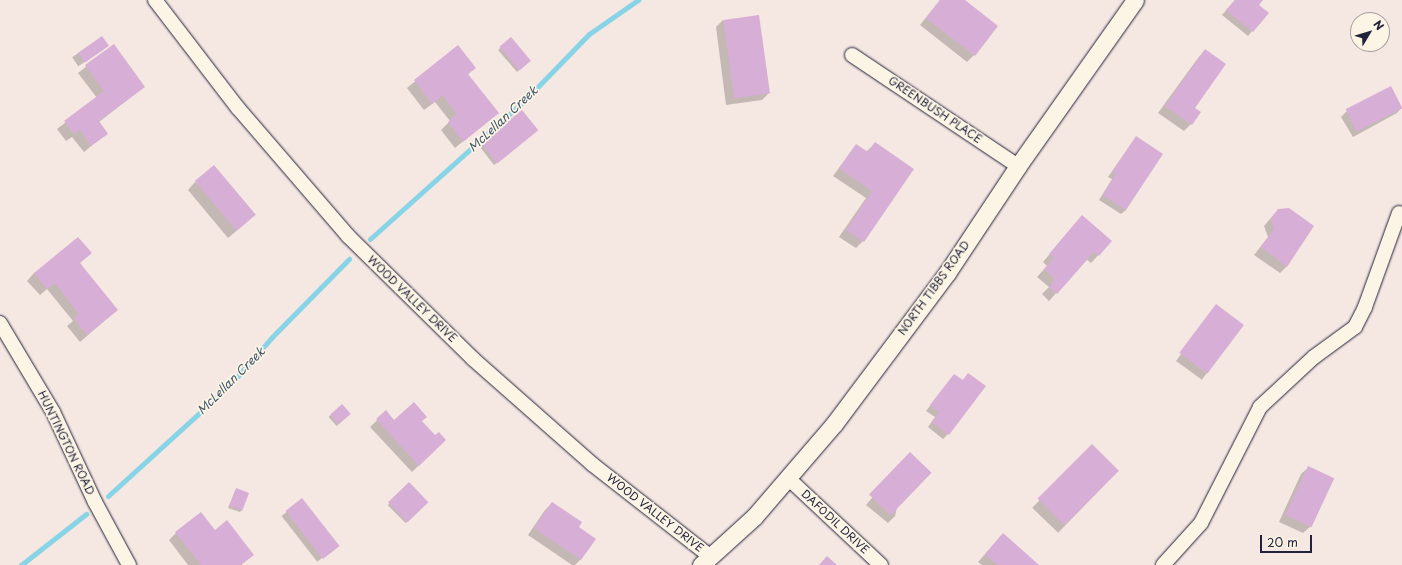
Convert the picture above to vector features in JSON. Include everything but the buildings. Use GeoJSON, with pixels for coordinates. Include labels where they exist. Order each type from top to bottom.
{"type":"FeatureCollection","features":[{"type":"Feature","properties":{"kind":"street","name":"WOOD VALLEY DRIVE"},"geometry":{"type":"LineString","coordinates":[[155,0],[238,108],[348,236],[473,359],[592,464],[706,561]]}},
{"type":"Feature","properties":{"kind":"street","name":"NORTH TIBBS ROAD"},"geometry":{"type":"LineString","coordinates":[[706,561],[754,517],[789,479],[834,424],[947,273],[1018,166],[1135,0]]}},
{"type":"Feature","properties":{"kind":"street","name":"GREENBUSH PLACE"},"geometry":{"type":"LineString","coordinates":[[852,55],[1018,166]]}},
{"type":"Feature","properties":{"kind":"street"},"geometry":{"type":"LineString","coordinates":[[1163,565],[1201,522],[1260,407],[1314,357],[1355,327],[1365,308],[1399,213]]}},
{"type":"Feature","properties":{"kind":"street","name":"HUNTINGTON ROAD"},"geometry":{"type":"LineString","coordinates":[[0,323],[53,412],[95,502],[129,565]]}},
{"type":"Feature","properties":{"kind":"street","name":"DAFODIL DRIVE"},"geometry":{"type":"LineString","coordinates":[[789,479],[881,565]]}},
{"type":"Feature","properties":{"kind":"waterway","name":"McLellan Creek"},"geometry":{"type":"LineString","coordinates":[[370,239],[524,101],[589,34],[638,0]]}},
{"type":"Feature","properties":{"kind":"waterway","name":"McLellan Creek"},"geometry":{"type":"LineString","coordinates":[[108,496],[231,384],[272,337],[349,259]]}},
{"type":"Feature","properties":{"kind":"waterway","name":"McLellan Creek"},"geometry":{"type":"LineString","coordinates":[[21,565],[86,514]]}}]}
